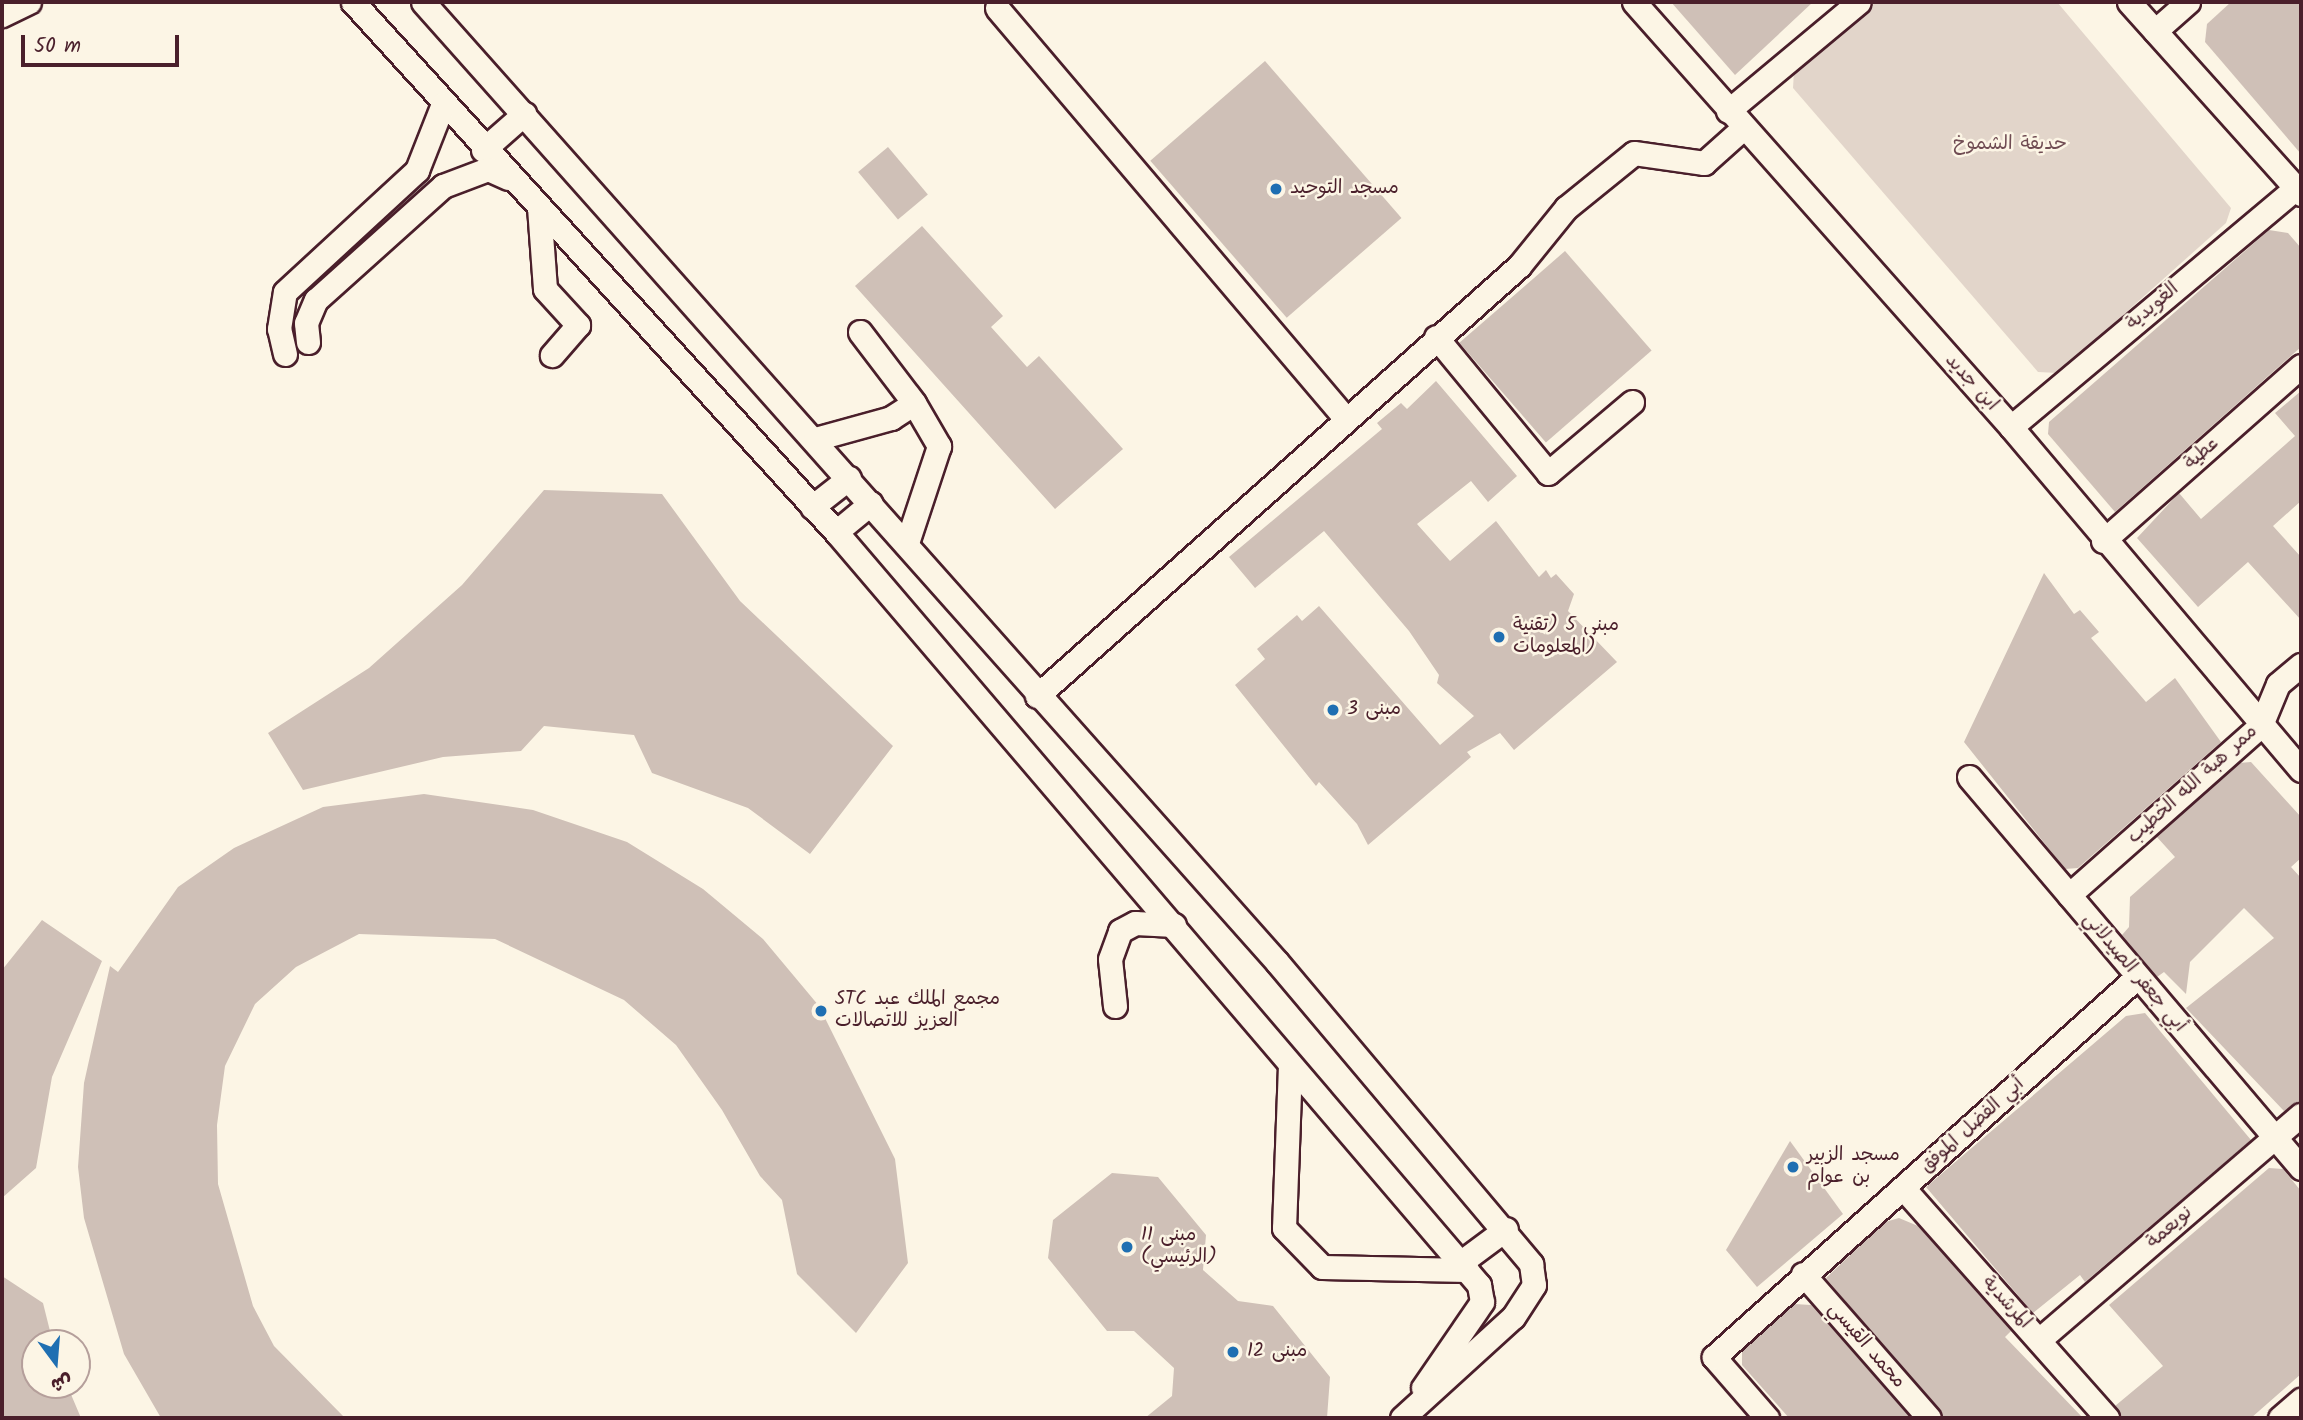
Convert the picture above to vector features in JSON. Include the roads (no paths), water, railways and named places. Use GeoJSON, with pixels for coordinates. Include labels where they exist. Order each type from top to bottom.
{"type":"FeatureCollection","features":[{"type":"Feature","properties":{"kind":"street"},"geometry":{"type":"LineString","coordinates":[[2,15],[29,2]]}},
{"type":"Feature","properties":{"kind":"street"},"geometry":{"type":"LineString","coordinates":[[354,2],[508,178],[539,207],[836,532],[1464,1266],[1482,1302],[1401,1418]]}},
{"type":"Feature","properties":{"kind":"street"},"geometry":{"type":"LineString","coordinates":[[423,2],[907,543],[1037,696],[1506,1229],[1531,1264],[1534,1285],[1513,1317],[1401,1418]]}},
{"type":"Feature","properties":{"kind":"street","name":"ابن جديد"},"geometry":{"type":"LineString","coordinates":[[1634,2],[1735,120],[2011,427],[2103,541],[2301,770]]}},
{"type":"Feature","properties":{"kind":"street"},"geometry":{"type":"LineString","coordinates":[[1037,696],[1436,337],[1519,266],[1566,208],[1634,153],[1704,163],[1735,120],[1859,2]]}},
{"type":"Feature","properties":{"kind":"street"},"geometry":{"type":"LineString","coordinates":[[2129,2],[2299,191]]}},
{"type":"Feature","properties":{"kind":"street"},"geometry":{"type":"LineString","coordinates":[[2155,31],[2188,2]]}},
{"type":"Feature","properties":{"kind":"street"},"geometry":{"type":"LineString","coordinates":[[997,8],[1346,419]]}},
{"type":"Feature","properties":{"kind":"street"},"geometry":{"type":"LineString","coordinates":[[285,354],[279,328],[285,292],[417,170],[443,104]]}},
{"type":"Feature","properties":{"kind":"street"},"geometry":{"type":"LineString","coordinates":[[479,145],[519,109]]}},
{"type":"Feature","properties":{"kind":"street"},"geometry":{"type":"LineString","coordinates":[[308,342],[306,323],[316,300],[443,187],[488,169],[508,178]]}},
{"type":"Feature","properties":{"kind":"street","name":"الغويدية"},"geometry":{"type":"LineString","coordinates":[[2011,427],[2299,191]]}},
{"type":"Feature","properties":{"kind":"street"},"geometry":{"type":"LineString","coordinates":[[539,207],[545,289],[578,325],[552,355]]}},
{"type":"Feature","properties":{"kind":"street"},"geometry":{"type":"LineString","coordinates":[[860,332],[914,403],[939,446],[907,543]]}},
{"type":"Feature","properties":{"kind":"street"},"geometry":{"type":"LineString","coordinates":[[1436,337],[1548,473],[1632,402]]}},
{"type":"Feature","properties":{"kind":"street","name":"عطية"},"geometry":{"type":"LineString","coordinates":[[2103,541],[2301,366]]}},
{"type":"Feature","properties":{"kind":"street"},"geometry":{"type":"LineString","coordinates":[[815,439],[891,418],[914,403]]}},
{"type":"Feature","properties":{"kind":"street"},"geometry":{"type":"LineString","coordinates":[[812,507],[849,478]]}},
{"type":"Feature","properties":{"kind":"street"},"geometry":{"type":"LineString","coordinates":[[836,532],[871,503]]}},
{"type":"Feature","properties":{"kind":"street","name":"ممر هبة الله الخطيب"},"geometry":{"type":"LineString","coordinates":[[2069,895],[2261,725],[2278,684],[2301,665]]}},
{"type":"Feature","properties":{"kind":"street","name":"أبي جعفر الصيدلاني"},"geometry":{"type":"LineString","coordinates":[[1969,777],[2136,978],[2301,1168]]}},
{"type":"Feature","properties":{"kind":"street"},"geometry":{"type":"LineString","coordinates":[[1115,1006],[1110,960],[1120,931],[1135,923],[1174,925]]}},
{"type":"Feature","properties":{"kind":"street","name":"أبي الفضل الموفق"},"geometry":{"type":"LineString","coordinates":[[1756,1414],[1714,1356],[1904,1189],[2136,978]]}},
{"type":"Feature","properties":{"kind":"street"},"geometry":{"type":"LineString","coordinates":[[1290,1065],[1284,1228],[1322,1268],[1464,1266],[1506,1229]]}},
{"type":"Feature","properties":{"kind":"street","name":"نويعمة"},"geometry":{"type":"LineString","coordinates":[[2039,1340],[2301,1115]]}},
{"type":"Feature","properties":{"kind":"street","name":"المرشدية"},"geometry":{"type":"LineString","coordinates":[[1904,1189],[2107,1418]]}},
{"type":"Feature","properties":{"kind":"street","name":"محمد القيسي"},"geometry":{"type":"LineString","coordinates":[[1803,1275],[1929,1418]]}},
{"type":"Feature","properties":{"kind":"street"},"geometry":{"type":"LineString","coordinates":[[2280,1418],[2301,1400]]}},
{"type":"Feature","properties":{"kind":"place","name":"مسجد التوحيد"},"geometry":{"type":"Point","coordinates":[1276,189]}},
{"type":"Feature","properties":{"kind":"place","name":"مبنى 5 (تقنية المعلومات)"},"geometry":{"type":"Point","coordinates":[1499,637]}},
{"type":"Feature","properties":{"kind":"place","name":"مبنى 3"},"geometry":{"type":"Point","coordinates":[1333,710]}},
{"type":"Feature","properties":{"kind":"place","name":"STC مجمع الملك عبد العزيز للاتصالات"},"geometry":{"type":"Point","coordinates":[821,1011]}},
{"type":"Feature","properties":{"kind":"place","name":"مسجد الزبير بن عوام"},"geometry":{"type":"Point","coordinates":[1793,1167]}},
{"type":"Feature","properties":{"kind":"place","name":"مبنى 11 (الرئيسي)"},"geometry":{"type":"Point","coordinates":[1127,1247]}},
{"type":"Feature","properties":{"kind":"place","name":"مبنى 12"},"geometry":{"type":"Point","coordinates":[1233,1352]}},
{"type":"Feature","properties":{"kind":"park label","name":"حديقة الشموخ"},"geometry":{"type":"Point","coordinates":[2010,145]}}]}
